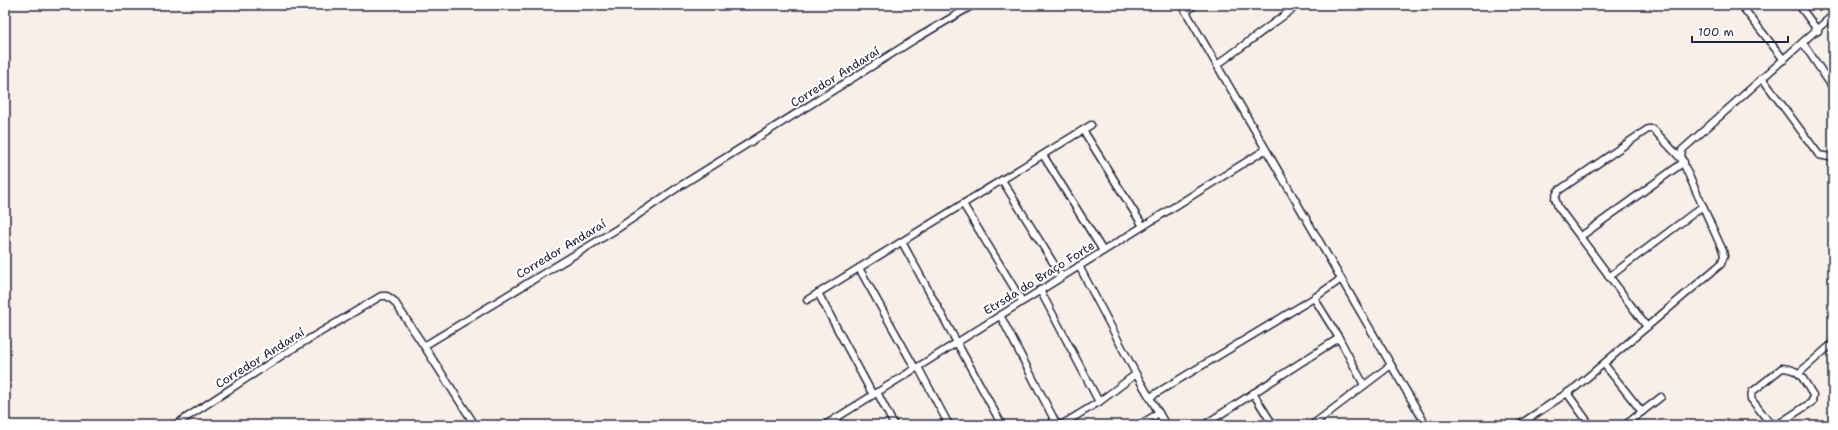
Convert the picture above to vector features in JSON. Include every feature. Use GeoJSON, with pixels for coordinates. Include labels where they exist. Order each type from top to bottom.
{"type":"FeatureCollection","features":[{"type":"Feature","properties":{"kind":"street","name":"Corredor Andaraí"},"geometry":{"type":"LineString","coordinates":[[175,425],[284,354],[381,296],[387,296],[394,301],[424,346],[617,229],[680,186],[917,38],[973,5]]}},
{"type":"Feature","properties":{"kind":"street"},"geometry":{"type":"LineString","coordinates":[[1182,5],[1426,425]]}},
{"type":"Feature","properties":{"kind":"street"},"geometry":{"type":"LineString","coordinates":[[1186,12],[1194,5]]}},
{"type":"Feature","properties":{"kind":"street"},"geometry":{"type":"LineString","coordinates":[[1216,65],[1298,5]]}},
{"type":"Feature","properties":{"kind":"street"},"geometry":{"type":"LineString","coordinates":[[1740,5],[1784,60]]}},
{"type":"Feature","properties":{"kind":"street"},"geometry":{"type":"LineString","coordinates":[[1799,5],[1818,31]]}},
{"type":"Feature","properties":{"kind":"street"},"geometry":{"type":"LineString","coordinates":[[1519,425],[1567,393],[1604,364],[1723,260],[1723,250],[1681,154],[1686,145],[1818,31],[1833,15]]}},
{"type":"Feature","properties":{"kind":"street"},"geometry":{"type":"LineString","coordinates":[[1803,43],[1833,88]]}},
{"type":"Feature","properties":{"kind":"street"},"geometry":{"type":"LineString","coordinates":[[1762,78],[1819,155],[1830,157],[1833,154]]}},
{"type":"Feature","properties":{"kind":"street"},"geometry":{"type":"LineString","coordinates":[[806,300],[1091,125]]}},
{"type":"Feature","properties":{"kind":"street"},"geometry":{"type":"LineString","coordinates":[[1647,327],[1558,207],[1555,198],[1558,191],[1648,129],[1653,129],[1657,132],[1684,162]]}},
{"type":"Feature","properties":{"kind":"street"},"geometry":{"type":"LineString","coordinates":[[1083,130],[1143,226]]}},
{"type":"Feature","properties":{"kind":"street","name":"Etrsda do Braço Forte"},"geometry":{"type":"LineString","coordinates":[[825,425],[1265,150]]}},
{"type":"Feature","properties":{"kind":"street"},"geometry":{"type":"LineString","coordinates":[[1043,155],[1103,251]]}},
{"type":"Feature","properties":{"kind":"street"},"geometry":{"type":"LineString","coordinates":[[1580,237],[1684,162]]}},
{"type":"Feature","properties":{"kind":"street"},"geometry":{"type":"LineString","coordinates":[[1002,180],[1062,277]]}},
{"type":"Feature","properties":{"kind":"street"},"geometry":{"type":"LineString","coordinates":[[963,204],[1022,301]]}},
{"type":"Feature","properties":{"kind":"street"},"geometry":{"type":"LineString","coordinates":[[1609,277],[1703,206]]}},
{"type":"Feature","properties":{"kind":"street"},"geometry":{"type":"LineString","coordinates":[[902,242],[1002,425]]}},
{"type":"Feature","properties":{"kind":"street"},"geometry":{"type":"LineString","coordinates":[[1079,266],[1136,374],[1166,425]]}},
{"type":"Feature","properties":{"kind":"street"},"geometry":{"type":"LineString","coordinates":[[860,268],[949,425]]}},
{"type":"Feature","properties":{"kind":"street"},"geometry":{"type":"LineString","coordinates":[[1150,396],[1314,298],[1340,279]]}},
{"type":"Feature","properties":{"kind":"street"},"geometry":{"type":"LineString","coordinates":[[1040,290],[1099,402]]}},
{"type":"Feature","properties":{"kind":"street"},"geometry":{"type":"LineString","coordinates":[[818,293],[894,425]]}},
{"type":"Feature","properties":{"kind":"street"},"geometry":{"type":"LineString","coordinates":[[1314,298],[1339,338],[1364,385]]}},
{"type":"Feature","properties":{"kind":"street"},"geometry":{"type":"LineString","coordinates":[[1000,315],[1057,425]]}},
{"type":"Feature","properties":{"kind":"street"},"geometry":{"type":"LineString","coordinates":[[1204,425],[1339,338]]}},
{"type":"Feature","properties":{"kind":"street"},"geometry":{"type":"LineString","coordinates":[[424,346],[475,425]]}},
{"type":"Feature","properties":{"kind":"street"},"geometry":{"type":"LineString","coordinates":[[1799,373],[1832,347]]}},
{"type":"Feature","properties":{"kind":"street"},"geometry":{"type":"LineString","coordinates":[[1604,364],[1642,412]]}},
{"type":"Feature","properties":{"kind":"street"},"geometry":{"type":"LineString","coordinates":[[1312,425],[1390,365]]}},
{"type":"Feature","properties":{"kind":"street"},"geometry":{"type":"LineString","coordinates":[[1782,368],[1792,369],[1799,373],[1813,395],[1812,402],[1777,425],[1769,422],[1751,399],[1752,392],[1782,368]]}},
{"type":"Feature","properties":{"kind":"street"},"geometry":{"type":"LineString","coordinates":[[1061,425],[1099,402],[1136,374]]}},
{"type":"Feature","properties":{"kind":"street"},"geometry":{"type":"LineString","coordinates":[[1253,393],[1274,425]]}},
{"type":"Feature","properties":{"kind":"street"},"geometry":{"type":"LineString","coordinates":[[1567,393],[1590,425]]}},
{"type":"Feature","properties":{"kind":"street"},"geometry":{"type":"LineString","coordinates":[[1626,425],[1661,397]]}},
{"type":"Feature","properties":{"kind":"street"},"geometry":{"type":"LineString","coordinates":[[1139,425],[1159,413]]}}]}
